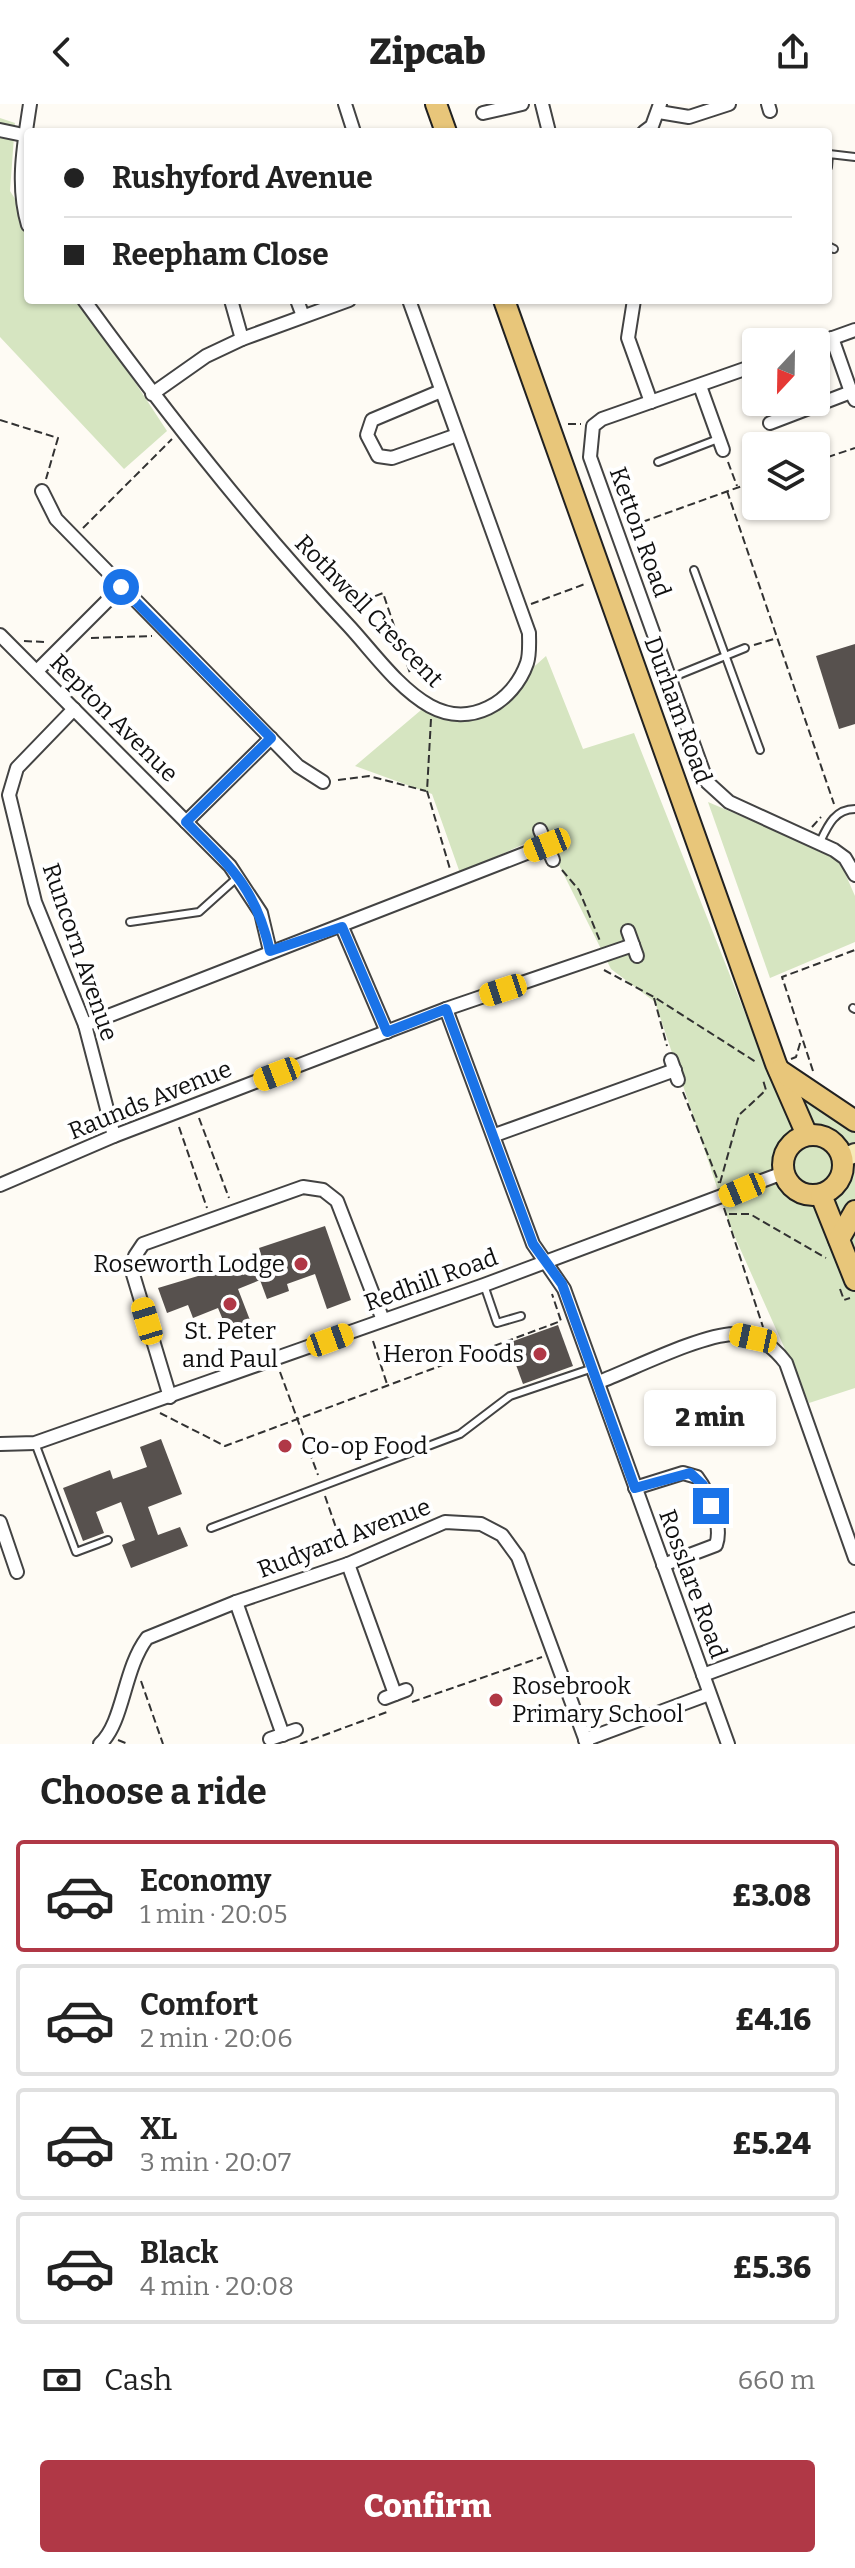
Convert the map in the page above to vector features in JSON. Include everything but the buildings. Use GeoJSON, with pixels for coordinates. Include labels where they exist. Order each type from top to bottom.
{"type":"FeatureCollection","features":[{"type":"Feature","properties":{"kind":"main road"},"geometry":{"type":"LineString","coordinates":[[436,104],[445,128]]}},
{"type":"Feature","properties":{"kind":"main road","name":"Durham Road"},"geometry":{"type":"LineString","coordinates":[[505,304],[773,1067],[807,1135]]}},
{"type":"Feature","properties":{"kind":"main road"},"geometry":{"type":"LineString","coordinates":[[773,1067],[855,1121]]}},
{"type":"Feature","properties":{"kind":"main road"},"geometry":{"type":"LineString","coordinates":[[807,1135],[832,1141],[849,1156],[836,1186],[821,1195],[800,1194],[790,1187],[783,1173],[788,1147],[807,1135]]}},
{"type":"Feature","properties":{"kind":"main road"},"geometry":{"type":"LineString","coordinates":[[821,1195],[839,1239],[847,1283]]}},
{"type":"Feature","properties":{"kind":"main road"},"geometry":{"type":"LineString","coordinates":[[839,1239],[855,1211]]}},
{"type":"Feature","properties":{"kind":"street"},"geometry":{"type":"LineString","coordinates":[[27,128],[30,104]]}},
{"type":"Feature","properties":{"kind":"street"},"geometry":{"type":"LineString","coordinates":[[345,104],[353,128]]}},
{"type":"Feature","properties":{"kind":"street"},"geometry":{"type":"LineString","coordinates":[[483,113],[522,104]]}},
{"type":"Feature","properties":{"kind":"street"},"geometry":{"type":"LineString","coordinates":[[542,104],[548,128]]}},
{"type":"Feature","properties":{"kind":"street"},"geometry":{"type":"LineString","coordinates":[[649,128],[659,108],[689,117],[729,104]]}},
{"type":"Feature","properties":{"kind":"street"},"geometry":{"type":"LineString","coordinates":[[0,130],[24,135]]}},
{"type":"Feature","properties":{"kind":"street"},"geometry":{"type":"LineString","coordinates":[[24,150],[21,173],[24,210]]}},
{"type":"Feature","properties":{"kind":"street","name":"Rothwell Crescent"},"geometry":{"type":"LineString","coordinates":[[87,304],[152,394],[313,587],[431,707],[454,713],[476,713],[497,705],[515,687],[528,661],[529,633],[410,304]]}},
{"type":"Feature","properties":{"kind":"street"},"geometry":{"type":"LineString","coordinates":[[232,304],[242,339]]}},
{"type":"Feature","properties":{"kind":"street"},"geometry":{"type":"LineString","coordinates":[[298,304],[303,316]]}},
{"type":"Feature","properties":{"kind":"street"},"geometry":{"type":"LineString","coordinates":[[152,394],[206,356],[242,339],[338,304]]}},
{"type":"Feature","properties":{"kind":"street"},"geometry":{"type":"LineString","coordinates":[[633,304],[628,338],[651,402]]}},
{"type":"Feature","properties":{"kind":"street"},"geometry":{"type":"LineString","coordinates":[[770,423],[853,396],[832,338],[855,330]]}},
{"type":"Feature","properties":{"kind":"street"},"geometry":{"type":"LineString","coordinates":[[593,426],[602,419],[742,370]]}},
{"type":"Feature","properties":{"kind":"street"},"geometry":{"type":"LineString","coordinates":[[700,386],[720,444]]}},
{"type":"Feature","properties":{"kind":"street"},"geometry":{"type":"LineString","coordinates":[[441,391],[372,420],[367,435],[378,456],[392,458],[457,435]]}},
{"type":"Feature","properties":{"kind":"street","name":"Ketton Road"},"geometry":{"type":"LineString","coordinates":[[593,426],[590,457],[707,782],[716,793],[845,858],[855,875]]}},
{"type":"Feature","properties":{"kind":"street"},"geometry":{"type":"LineString","coordinates":[[42,491],[56,519],[121,587],[298,766],[323,782]]}},
{"type":"Feature","properties":{"kind":"street"},"geometry":{"type":"LineString","coordinates":[[37,671],[121,587]]}},
{"type":"Feature","properties":{"kind":"street","name":"Repton Avenue"},"geometry":{"type":"LineString","coordinates":[[0,635],[239,876],[261,913],[270,951]]}},
{"type":"Feature","properties":{"kind":"street","name":"Runcorn Avenue"},"geometry":{"type":"LineString","coordinates":[[74,709],[17,768],[9,795],[35,902],[85,1025],[114,1136]]}},
{"type":"Feature","properties":{"kind":"street"},"geometry":{"type":"LineString","coordinates":[[186,822],[271,738]]}},
{"type":"Feature","properties":{"kind":"street"},"geometry":{"type":"LineString","coordinates":[[540,830],[553,860]]}},
{"type":"Feature","properties":{"kind":"street"},"geometry":{"type":"LineString","coordinates":[[85,1025],[547,845]]}},
{"type":"Feature","properties":{"kind":"street"},"geometry":{"type":"LineString","coordinates":[[342,927],[387,1032]]}},
{"type":"Feature","properties":{"kind":"street","name":"Raunds Avenue"},"geometry":{"type":"LineString","coordinates":[[0,1185],[114,1136],[446,1009],[606,955],[635,950],[628,931]]}},
{"type":"Feature","properties":{"kind":"street","name":"Rosslare Road"},"geometry":{"type":"LineString","coordinates":[[446,1009],[533,1244],[564,1289],[728,1744]]}},
{"type":"Feature","properties":{"kind":"street"},"geometry":{"type":"LineString","coordinates":[[495,1135],[674,1070]]}},
{"type":"Feature","properties":{"kind":"street","name":"Redhill Road"},"geometry":{"type":"LineString","coordinates":[[0,1444],[35,1443],[170,1397],[484,1285],[783,1173]]}},
{"type":"Feature","properties":{"kind":"street"},"geometry":{"type":"LineString","coordinates":[[170,1397],[132,1271],[135,1256],[143,1244],[233,1210],[303,1187],[323,1190],[337,1201],[383,1320]]}},
{"type":"Feature","properties":{"kind":"street"},"geometry":{"type":"LineString","coordinates":[[599,1382],[714,1338],[735,1334],[765,1342],[786,1363],[855,1558]]}},
{"type":"Feature","properties":{"kind":"street"},"geometry":{"type":"LineString","coordinates":[[635,1488],[683,1473],[697,1477],[703,1485],[718,1528],[716,1545],[663,1565]]}},
{"type":"Feature","properties":{"kind":"street"},"geometry":{"type":"LineString","coordinates":[[0,1522],[17,1572]]}},
{"type":"Feature","properties":{"kind":"street","name":"Rudyard Avenue"},"geometry":{"type":"LineString","coordinates":[[100,1744],[108,1736],[118,1713],[125,1681],[147,1638],[236,1602],[348,1564],[445,1522],[481,1524],[502,1535],[518,1557],[586,1742]]}},
{"type":"Feature","properties":{"kind":"street"},"geometry":{"type":"LineString","coordinates":[[348,1564],[394,1698]]}},
{"type":"Feature","properties":{"kind":"street"},"geometry":{"type":"LineString","coordinates":[[236,1602],[277,1737],[296,1730]]}},
{"type":"Feature","properties":{"kind":"street"},"geometry":{"type":"LineString","coordinates":[[703,1675],[855,1619]]}},
{"type":"Feature","properties":{"kind":"street"},"geometry":{"type":"LineString","coordinates":[[586,1742],[709,1694]]}},
{"type":"Feature","properties":{"kind":"lane"},"geometry":{"type":"LineString","coordinates":[[832,154],[855,157]]}},
{"type":"Feature","properties":{"kind":"lane"},"geometry":{"type":"LineString","coordinates":[[658,462],[720,444]]}},
{"type":"Feature","properties":{"kind":"lane"},"geometry":{"type":"LineString","coordinates":[[694,570],[760,750]]}},
{"type":"Feature","properties":{"kind":"lane"},"geometry":{"type":"LineString","coordinates":[[670,678],[745,648]]}},
{"type":"Feature","properties":{"kind":"lane"},"geometry":{"type":"LineString","coordinates":[[819,843],[830,821],[845,809],[855,809]]}},
{"type":"Feature","properties":{"kind":"lane"},"geometry":{"type":"LineString","coordinates":[[130,922],[199,912],[239,876]]}},
{"type":"Feature","properties":{"kind":"lane"},"geometry":{"type":"LineString","coordinates":[[484,1285],[497,1323],[521,1316]]}},
{"type":"Feature","properties":{"kind":"lane"},"geometry":{"type":"LineString","coordinates":[[211,1528],[460,1434],[510,1396],[593,1368]]}},
{"type":"Feature","properties":{"kind":"lane"},"geometry":{"type":"LineString","coordinates":[[35,1443],[76,1552],[108,1540]]}},
{"type":"Feature","properties":{"kind":"path"},"geometry":{"type":"LineString","coordinates":[[562,417],[570,425],[593,426]]}},
{"type":"Feature","properties":{"kind":"path"},"geometry":{"type":"LineString","coordinates":[[0,420],[58,438],[42,491]]}},
{"type":"Feature","properties":{"kind":"path"},"geometry":{"type":"LineString","coordinates":[[73,537],[181,430]]}},
{"type":"Feature","properties":{"kind":"path"},"geometry":{"type":"LineString","coordinates":[[720,444],[737,487]]}},
{"type":"Feature","properties":{"kind":"path"},"geometry":{"type":"LineString","coordinates":[[830,456],[855,448]]}},
{"type":"Feature","properties":{"kind":"path"},"geometry":{"type":"LineString","coordinates":[[618,531],[742,485]]}},
{"type":"Feature","properties":{"kind":"path"},"geometry":{"type":"LineString","coordinates":[[727,491],[836,802],[802,836]]}},
{"type":"Feature","properties":{"kind":"path"},"geometry":{"type":"LineString","coordinates":[[313,587],[324,577],[363,601],[383,593],[419,697]]}},
{"type":"Feature","properties":{"kind":"path"},"geometry":{"type":"LineString","coordinates":[[522,607],[603,578]]}},
{"type":"Feature","properties":{"kind":"path"},"geometry":{"type":"LineString","coordinates":[[745,648],[777,638]]}},
{"type":"Feature","properties":{"kind":"path"},"geometry":{"type":"LineString","coordinates":[[431,707],[427,791],[454,882]]}},
{"type":"Feature","properties":{"kind":"path"},"geometry":{"type":"LineString","coordinates":[[323,782],[369,776],[427,791]]}},
{"type":"Feature","properties":{"kind":"path"},"geometry":{"type":"LineString","coordinates":[[553,860],[579,890],[606,955]]}},
{"type":"Feature","properties":{"kind":"path"},"geometry":{"type":"LineString","coordinates":[[823,1098],[782,977],[855,950]]}},
{"type":"Feature","properties":{"kind":"path"},"geometry":{"type":"LineString","coordinates":[[589,962],[773,1067],[766,1090],[739,1115],[719,1184]]}},
{"type":"Feature","properties":{"kind":"path"},"geometry":{"type":"LineString","coordinates":[[654,997],[674,1070],[719,1184],[767,1337],[765,1342]]}},
{"type":"Feature","properties":{"kind":"path"},"geometry":{"type":"LineString","coordinates":[[194,1106],[233,1210]]}},
{"type":"Feature","properties":{"kind":"path"},"geometry":{"type":"LineString","coordinates":[[175,1114],[211,1219]]}},
{"type":"Feature","properties":{"kind":"path"},"geometry":{"type":"LineString","coordinates":[[726,1214],[750,1214],[827,1259]]}},
{"type":"Feature","properties":{"kind":"path"},"geometry":{"type":"LineString","coordinates":[[847,1283],[844,1300],[855,1296]]}},
{"type":"Feature","properties":{"kind":"path"},"geometry":{"type":"LineString","coordinates":[[149,1404],[167,1417],[225,1446],[561,1321],[549,1295],[564,1289]]}},
{"type":"Feature","properties":{"kind":"path"},"geometry":{"type":"LineString","coordinates":[[373,1341],[388,1385]]}},
{"type":"Feature","properties":{"kind":"path"},"geometry":{"type":"LineString","coordinates":[[277,1359],[348,1564]]}},
{"type":"Feature","properties":{"kind":"path"},"geometry":{"type":"LineString","coordinates":[[404,1705],[554,1652]]}},
{"type":"Feature","properties":{"kind":"path"},"geometry":{"type":"LineString","coordinates":[[134,1660],[163,1744]]}},
{"type":"Feature","properties":{"kind":"path"},"geometry":{"type":"LineString","coordinates":[[300,1744],[394,1698]]}},
{"type":"Feature","properties":{"kind":"green space"},"geometry":{"type":"Polygon","coordinates":[[[0,118],[15,123],[10,191],[24,213],[24,304],[84,304],[167,431],[124,469],[0,337],[0,118]]]}},
{"type":"Feature","properties":{"kind":"green space"},"geometry":{"type":"Polygon","coordinates":[[[546,656],[583,749],[634,733],[758,1046],[855,1110],[855,1388],[809,1403],[730,1226],[655,1002],[611,969],[544,835],[460,873],[432,794],[355,766],[427,705],[480,715],[546,656]]]}},
{"type":"Feature","properties":{"kind":"green space"},"geometry":{"type":"Polygon","coordinates":[[[708,802],[838,857],[855,896],[855,942],[770,978],[708,802]]]}},
{"type":"Feature","properties":{"kind":"place","name":"Roseworth Lodge"},"geometry":{"type":"Point","coordinates":[301,1264]}},
{"type":"Feature","properties":{"kind":"place","name":"St. Peter and Paul"},"geometry":{"type":"Point","coordinates":[230,1304]}},
{"type":"Feature","properties":{"kind":"place","name":"Heron Foods"},"geometry":{"type":"Point","coordinates":[540,1354]}},
{"type":"Feature","properties":{"kind":"place","name":"Co-op Food"},"geometry":{"type":"Point","coordinates":[285,1446]}},
{"type":"Feature","properties":{"kind":"place","name":"Rosebrook Primary School"},"geometry":{"type":"Point","coordinates":[496,1700]}},
{"type":"Feature","properties":{"kind":"route"},"geometry":{"type":"LineString","coordinates":[[121,587],[271,738],[186,822],[249,889],[261,913],[270,951],[342,927],[387,1032],[446,1009],[533,1244],[562,1284],[635,1488],[690,1473],[703,1485],[711,1506]]}}]}
